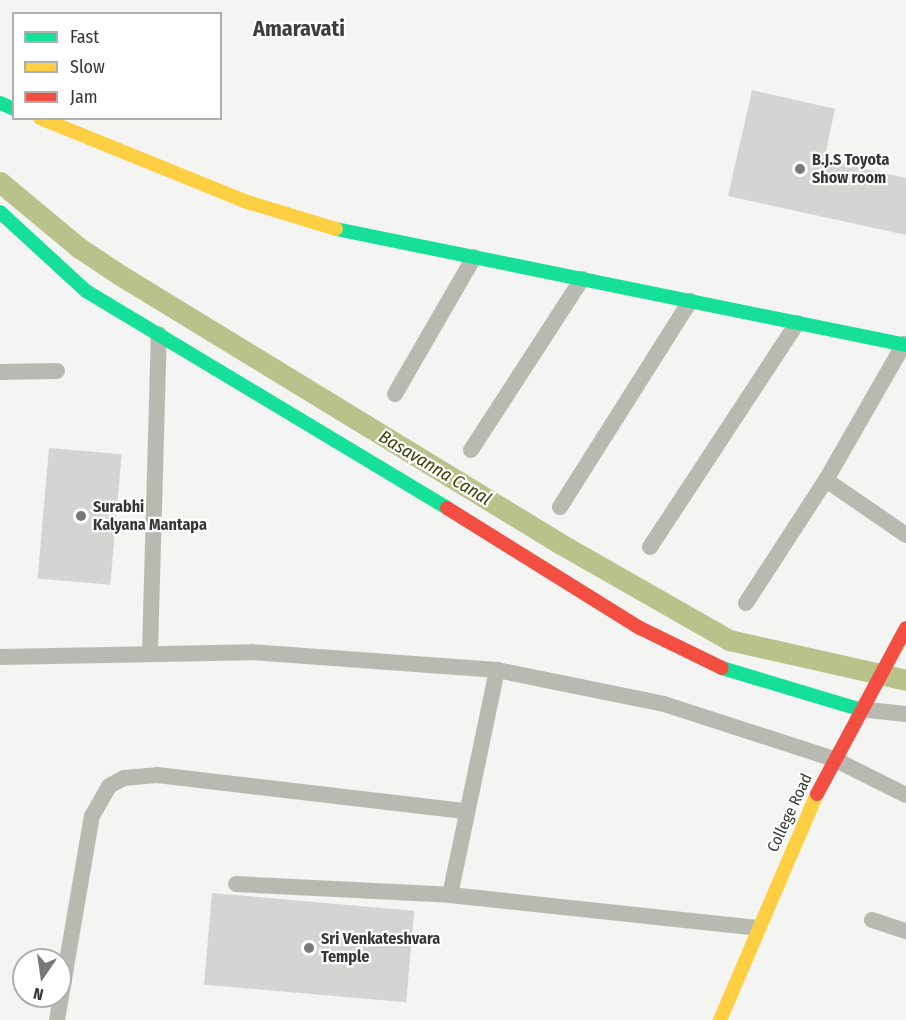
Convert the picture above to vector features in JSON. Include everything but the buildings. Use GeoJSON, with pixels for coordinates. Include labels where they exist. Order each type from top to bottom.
{"type":"FeatureCollection","features":[{"type":"Feature","properties":{"kind":"street"},"geometry":{"type":"LineString","coordinates":[[45,120],[287,215],[474,257],[905,345],[826,480],[746,603]]}},
{"type":"Feature","properties":{"kind":"street"},"geometry":{"type":"LineString","coordinates":[[0,212],[61,272],[159,334],[685,652],[771,684],[859,709],[906,714]]}},
{"type":"Feature","properties":{"kind":"street"},"geometry":{"type":"LineString","coordinates":[[395,394],[474,257]]}},
{"type":"Feature","properties":{"kind":"street"},"geometry":{"type":"LineString","coordinates":[[471,450],[582,279]]}},
{"type":"Feature","properties":{"kind":"street"},"geometry":{"type":"LineString","coordinates":[[560,507],[690,301]]}},
{"type":"Feature","properties":{"kind":"street"},"geometry":{"type":"LineString","coordinates":[[650,547],[797,323]]}},
{"type":"Feature","properties":{"kind":"street"},"geometry":{"type":"LineString","coordinates":[[150,651],[159,334]]}},
{"type":"Feature","properties":{"kind":"street"},"geometry":{"type":"LineString","coordinates":[[0,372],[57,371]]}},
{"type":"Feature","properties":{"kind":"street"},"geometry":{"type":"LineString","coordinates":[[826,480],[906,535]]}},
{"type":"Feature","properties":{"kind":"street","name":"College Road"},"geometry":{"type":"LineString","coordinates":[[725,1019],[757,928],[834,759],[859,709],[906,628]]}},
{"type":"Feature","properties":{"kind":"street"},"geometry":{"type":"LineString","coordinates":[[0,657],[150,651],[323,655],[497,670],[664,704],[834,759],[906,795]]}},
{"type":"Feature","properties":{"kind":"street"},"geometry":{"type":"LineString","coordinates":[[450,895],[464,812],[497,670]]}},
{"type":"Feature","properties":{"kind":"street"},"geometry":{"type":"LineString","coordinates":[[57,1020],[92,816],[109,786],[124,778],[156,775],[464,812]]}},
{"type":"Feature","properties":{"kind":"street"},"geometry":{"type":"LineString","coordinates":[[236,884],[450,895],[757,928]]}},
{"type":"Feature","properties":{"kind":"street"},"geometry":{"type":"LineString","coordinates":[[872,920],[906,931]]}},
{"type":"Feature","properties":{"kind":"waterway","name":"Basavanna Canal"},"geometry":{"type":"LineString","coordinates":[[0,182],[78,247],[120,275],[559,543],[729,640],[906,680]]}},
{"type":"Feature","properties":{"kind":"traffic: fast"},"geometry":{"type":"LineString","coordinates":[[0,103],[12,108]]}},
{"type":"Feature","properties":{"kind":"traffic: fast"},"geometry":{"type":"LineString","coordinates":[[0,212],[86,291],[447,508]]}},
{"type":"Feature","properties":{"kind":"traffic: fast"},"geometry":{"type":"LineString","coordinates":[[336,229],[906,345]]}},
{"type":"Feature","properties":{"kind":"traffic: fast"},"geometry":{"type":"LineString","coordinates":[[722,668],[859,709]]}},
{"type":"Feature","properties":{"kind":"traffic: slow"},"geometry":{"type":"LineString","coordinates":[[45,120],[244,201],[336,229]]}},
{"type":"Feature","properties":{"kind":"traffic: slow"},"geometry":{"type":"LineString","coordinates":[[720,1020],[817,794]]}},
{"type":"Feature","properties":{"kind":"traffic: jam"},"geometry":{"type":"LineString","coordinates":[[447,508],[640,628],[722,668]]}},
{"type":"Feature","properties":{"kind":"traffic: jam"},"geometry":{"type":"LineString","coordinates":[[817,794],[906,628]]}},
{"type":"Feature","properties":{"kind":"place","name":"B.J.S Toyota Show room"},"geometry":{"type":"Point","coordinates":[800,169]}},
{"type":"Feature","properties":{"kind":"place","name":"Surabhi Kalyana Mantapa"},"geometry":{"type":"Point","coordinates":[81,516]}},
{"type":"Feature","properties":{"kind":"place","name":"Sri Venkateshvara Temple"},"geometry":{"type":"Point","coordinates":[309,948]}},
{"type":"Feature","properties":{"kind":"district","name":"Amaravati"},"geometry":{"type":"Point","coordinates":[299,29]}}]}
